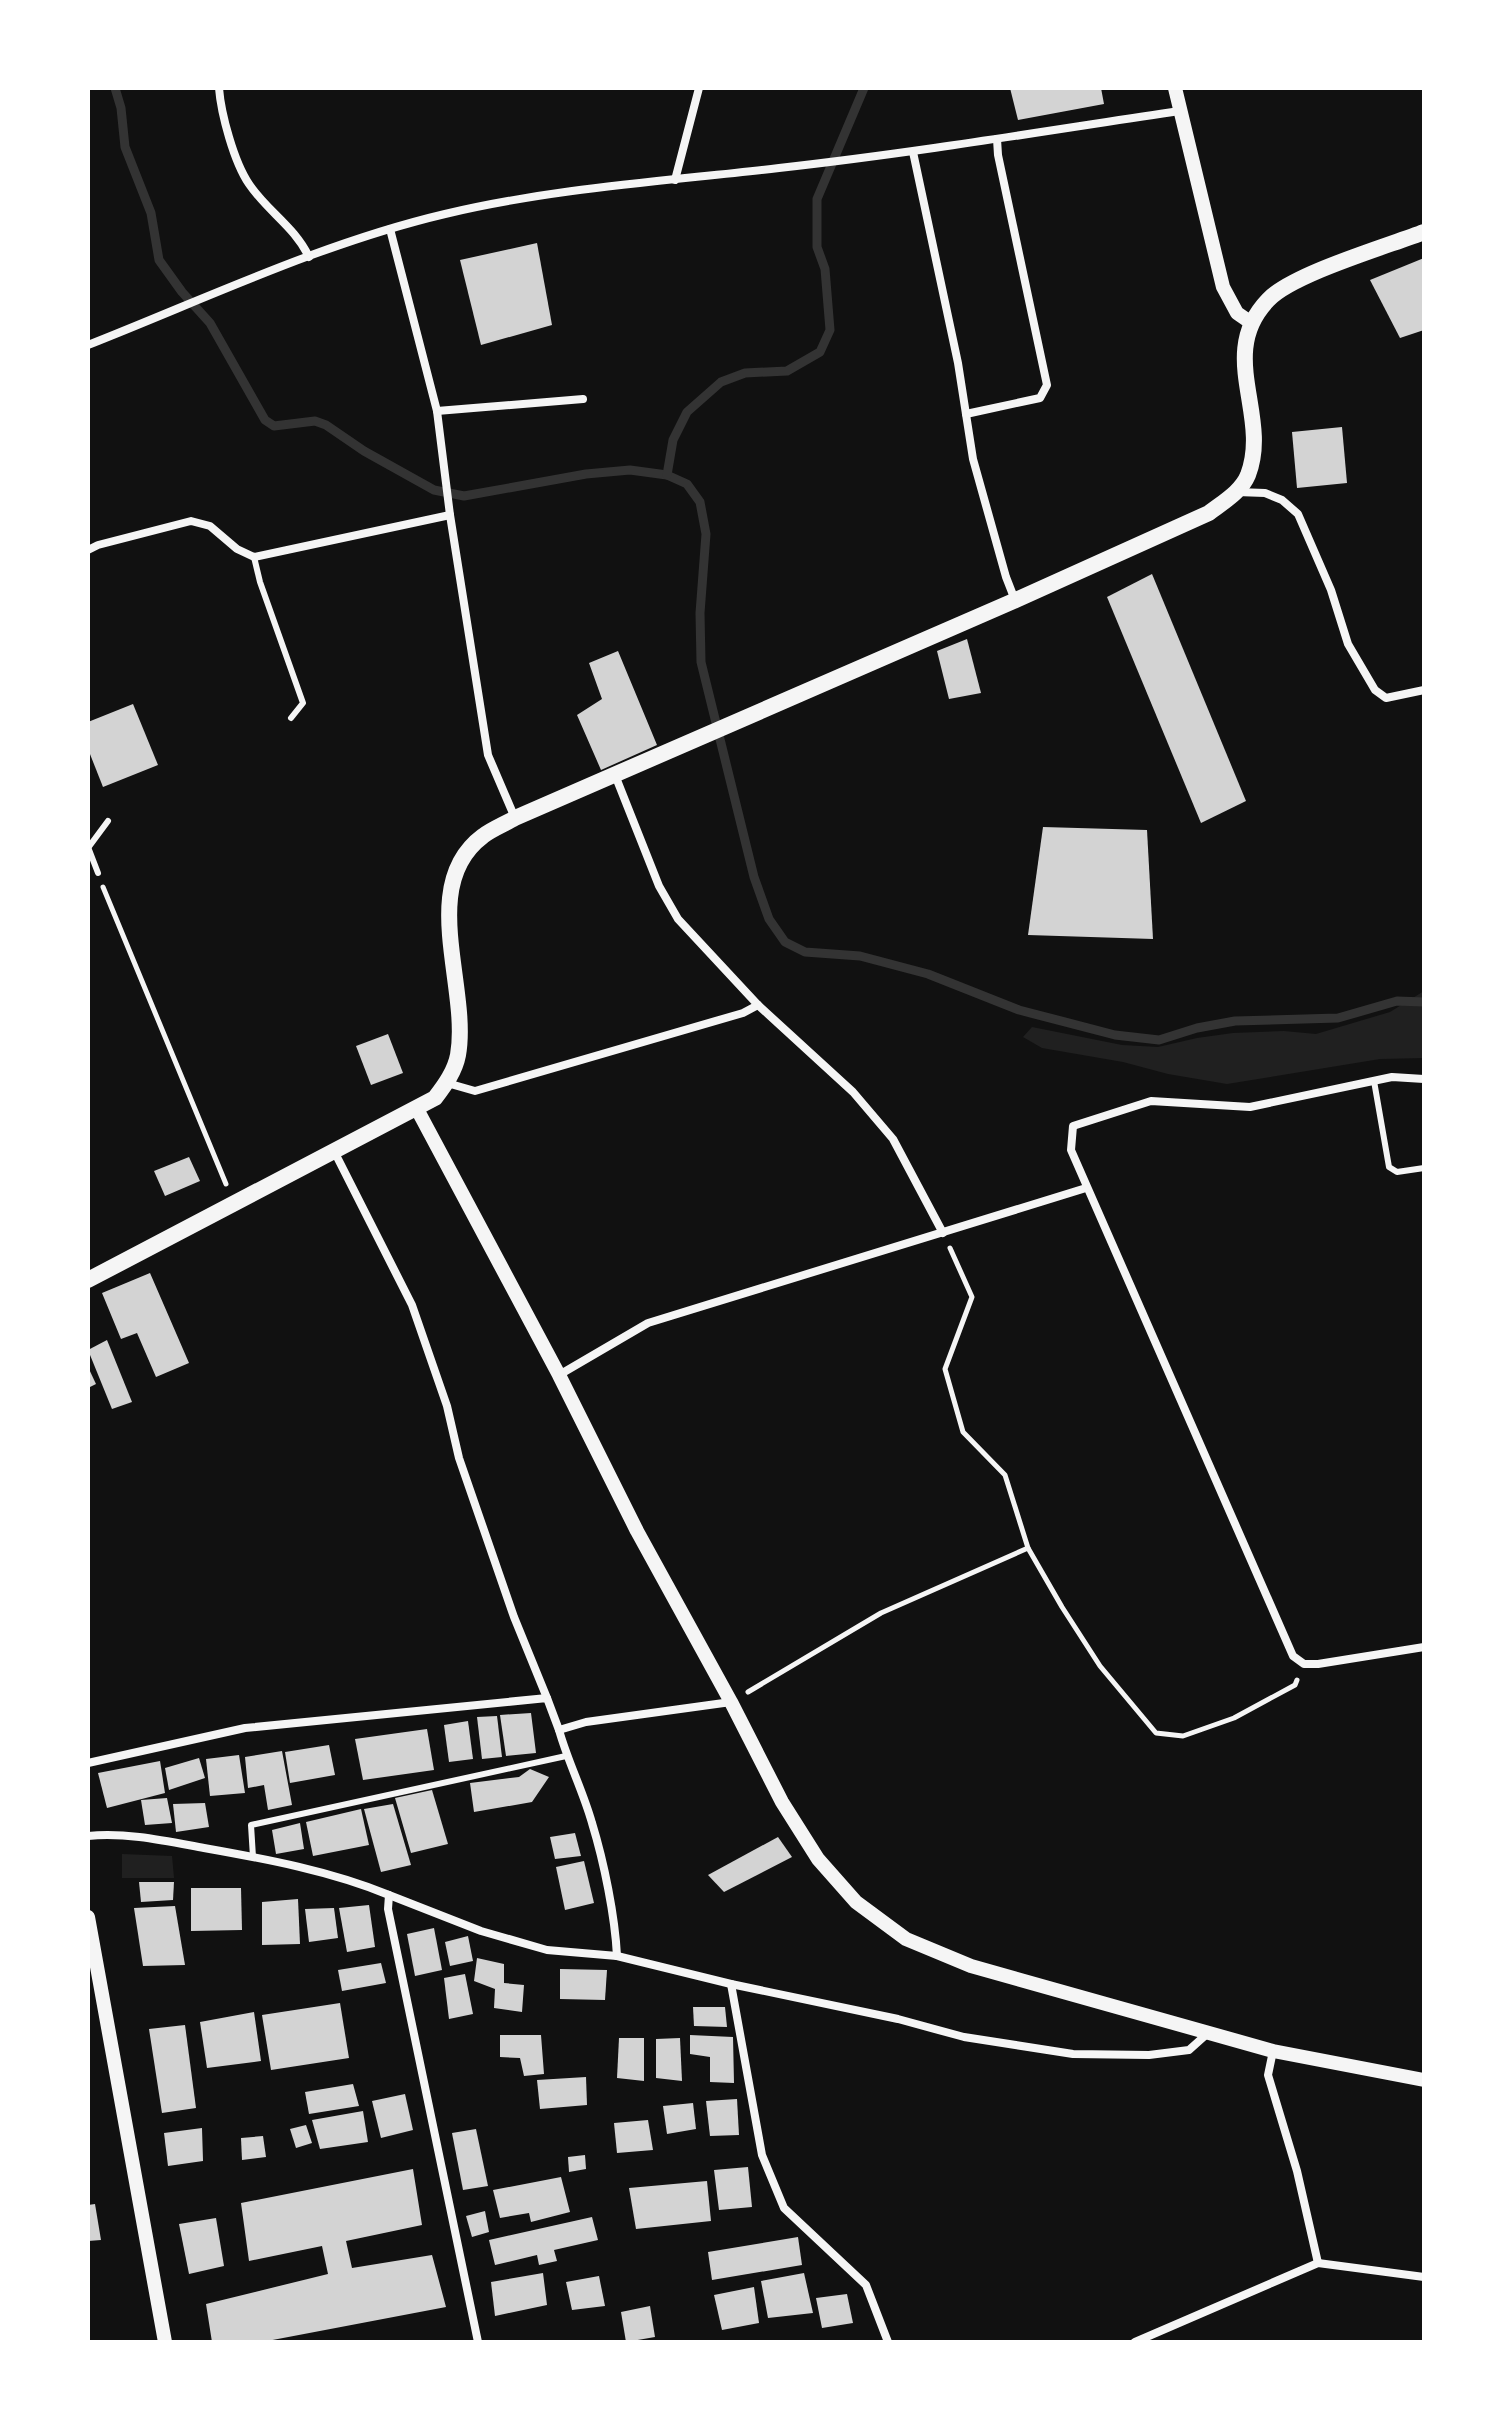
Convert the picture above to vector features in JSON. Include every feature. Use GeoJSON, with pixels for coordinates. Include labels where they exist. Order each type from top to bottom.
{"type":"FeatureCollection","features":[{"type":"Feature","properties":{"kind":"main road"},"geometry":{"type":"LineString","coordinates":[[88,1280],[435,1098],[447,1083],[458,1057],[461,1017],[450,932],[450,890],[462,858],[482,836],[515,818],[1209,513],[1236,492],[1247,476],[1253,454],[1254,431],[1245,382],[1244,352],[1250,322],[1270,297],[1307,276],[1424,232]]}},
{"type":"Feature","properties":{"kind":"street"},"geometry":{"type":"LineString","coordinates":[[219,88],[222,117],[248,183],[301,240],[309,257]]}},
{"type":"Feature","properties":{"kind":"street"},"geometry":{"type":"LineString","coordinates":[[675,180],[699,88]]}},
{"type":"Feature","properties":{"kind":"street"},"geometry":{"type":"LineString","coordinates":[[1175,88],[1223,287],[1237,313],[1250,322]]}},
{"type":"Feature","properties":{"kind":"street"},"geometry":{"type":"LineString","coordinates":[[88,345],[309,257],[390,229],[446,214],[531,198],[913,152],[1179,111]]}},
{"type":"Feature","properties":{"kind":"street"},"geometry":{"type":"LineString","coordinates":[[966,414],[1040,398],[1047,385],[997,139]]}},
{"type":"Feature","properties":{"kind":"street"},"geometry":{"type":"LineString","coordinates":[[913,152],[958,363],[973,459],[1006,577],[1016,600]]}},
{"type":"Feature","properties":{"kind":"street"},"geometry":{"type":"LineString","coordinates":[[390,229],[437,411],[488,755],[515,818]]}},
{"type":"Feature","properties":{"kind":"street"},"geometry":{"type":"LineString","coordinates":[[437,411],[583,399]]}},
{"type":"Feature","properties":{"kind":"street"},"geometry":{"type":"LineString","coordinates":[[1236,492],[1265,493],[1282,500],[1298,514],[1331,590],[1348,644],[1375,690],[1386,698],[1424,690]]}},
{"type":"Feature","properties":{"kind":"street"},"geometry":{"type":"LineString","coordinates":[[88,550],[191,521],[210,526],[237,549],[254,557],[450,515]]}},
{"type":"Feature","properties":{"kind":"street"},"geometry":{"type":"LineString","coordinates":[[615,775],[659,886],[678,919],[758,1005],[853,1092],[893,1139],[943,1233]]}},
{"type":"Feature","properties":{"kind":"street"},"geometry":{"type":"LineString","coordinates":[[447,1083],[475,1091],[743,1013],[758,1005]]}},
{"type":"Feature","properties":{"kind":"street"},"geometry":{"type":"LineString","coordinates":[[1424,1079],[1392,1077],[1250,1107],[1151,1101],[1073,1126],[1071,1150],[1293,1656],[1304,1664],[1424,1647]]}},
{"type":"Feature","properties":{"kind":"street"},"geometry":{"type":"LineString","coordinates":[[417,1109],[782,1802],[818,1859],[856,1902],[906,1939],[971,1966],[1273,2051],[1424,2080]]}},
{"type":"Feature","properties":{"kind":"street"},"geometry":{"type":"LineString","coordinates":[[334,1151],[412,1305],[447,1406],[459,1458],[514,1617],[592,1822],[616,1935],[617,1956]]}},
{"type":"Feature","properties":{"kind":"street"},"geometry":{"type":"LineString","coordinates":[[559,1375],[648,1323],[1086,1188]]}},
{"type":"Feature","properties":{"kind":"street"},"geometry":{"type":"LineString","coordinates":[[88,1763],[245,1728],[547,1698]]}},
{"type":"Feature","properties":{"kind":"street"},"geometry":{"type":"LineString","coordinates":[[559,1730],[586,1722],[731,1702]]}},
{"type":"Feature","properties":{"kind":"street"},"geometry":{"type":"LineString","coordinates":[[88,1836],[107,1834],[163,1841],[253,1857],[368,1886],[481,1931],[547,1950],[617,1956],[898,2019],[964,2037],[1073,2054],[1149,2055],[1189,2050],[1208,2033]]}},
{"type":"Feature","properties":{"kind":"street"},"geometry":{"type":"LineString","coordinates":[[389,1895],[388,1909],[478,2342]]}},
{"type":"Feature","properties":{"kind":"street"},"geometry":{"type":"LineString","coordinates":[[88,1917],[165,2342]]}},
{"type":"Feature","properties":{"kind":"street"},"geometry":{"type":"LineString","coordinates":[[731,1984],[762,2155],[784,2208],[866,2285],[888,2342]]}},
{"type":"Feature","properties":{"kind":"street"},"geometry":{"type":"LineString","coordinates":[[1273,2051],[1268,2075],[1297,2171],[1318,2263]]}},
{"type":"Feature","properties":{"kind":"street"},"geometry":{"type":"LineString","coordinates":[[1135,2342],[1318,2263],[1424,2277]]}},
{"type":"Feature","properties":{"kind":"lane"},"geometry":{"type":"LineString","coordinates":[[254,557],[303,703],[291,718]]}},
{"type":"Feature","properties":{"kind":"lane"},"geometry":{"type":"LineString","coordinates":[[98,873],[88,847],[108,821]]}},
{"type":"Feature","properties":{"kind":"lane"},"geometry":{"type":"LineString","coordinates":[[1374,1081],[1389,1167],[1397,1172],[1424,1168]]}},
{"type":"Feature","properties":{"kind":"lane"},"geometry":{"type":"LineString","coordinates":[[253,1857],[251,1825],[566,1756]]}},
{"type":"Feature","properties":{"kind":"path"},"geometry":{"type":"LineString","coordinates":[[98,873],[235,1205]]}},
{"type":"Feature","properties":{"kind":"path"},"geometry":{"type":"LineString","coordinates":[[943,1233],[972,1297],[945,1369],[963,1432],[1005,1475],[1028,1548],[1100,1666],[1156,1733],[1183,1736],[1234,1718],[1295,1685],[1304,1664]]}},
{"type":"Feature","properties":{"kind":"path"},"geometry":{"type":"LineString","coordinates":[[731,1702],[881,1613],[1028,1548]]}},
{"type":"Feature","properties":{"kind":"shaded area"},"geometry":{"type":"Polygon","coordinates":[[[1424,991],[1424,1058],[1380,1059],[1227,1084],[1042,1048],[1023,1037],[1032,1027],[1122,1045],[1158,1047],[1233,1033],[1284,1031],[1316,1034],[1390,1012],[1424,991]]]}},
{"type":"Feature","properties":{"kind":"shaded area"},"geometry":{"type":"Polygon","coordinates":[[[122,1854],[172,1856],[174,1878],[122,1878],[122,1854]]]}},
{"type":"Feature","properties":{"kind":"building"},"geometry":{"type":"Polygon","coordinates":[[[1010,88],[1101,88],[1104,104],[1018,120],[1010,88]]]}},
{"type":"Feature","properties":{"kind":"building"},"geometry":{"type":"Polygon","coordinates":[[[537,243],[552,325],[481,345],[460,260],[537,243]]]}},
{"type":"Feature","properties":{"kind":"building"},"geometry":{"type":"Polygon","coordinates":[[[1424,258],[1424,330],[1400,338],[1370,280],[1424,258]]]}},
{"type":"Feature","properties":{"kind":"building"},"geometry":{"type":"Polygon","coordinates":[[[1342,427],[1347,483],[1297,488],[1292,432],[1342,427]]]}},
{"type":"Feature","properties":{"kind":"building"},"geometry":{"type":"Polygon","coordinates":[[[1152,574],[1246,801],[1201,823],[1107,597],[1152,574]]]}},
{"type":"Feature","properties":{"kind":"building"},"geometry":{"type":"Polygon","coordinates":[[[967,639],[981,693],[949,699],[937,651],[967,639]]]}},
{"type":"Feature","properties":{"kind":"building"},"geometry":{"type":"Polygon","coordinates":[[[618,651],[657,745],[601,770],[577,715],[602,699],[589,663],[618,651]]]}},
{"type":"Feature","properties":{"kind":"building"},"geometry":{"type":"Polygon","coordinates":[[[133,704],[158,765],[103,787],[88,749],[88,722],[133,704]]]}},
{"type":"Feature","properties":{"kind":"building"},"geometry":{"type":"Polygon","coordinates":[[[1043,827],[1147,830],[1153,939],[1028,935],[1043,827]]]}},
{"type":"Feature","properties":{"kind":"building"},"geometry":{"type":"Polygon","coordinates":[[[388,1034],[403,1073],[371,1085],[356,1046],[388,1034]]]}},
{"type":"Feature","properties":{"kind":"building"},"geometry":{"type":"Polygon","coordinates":[[[189,1157],[200,1181],[165,1196],[154,1171],[189,1157]]]}},
{"type":"Feature","properties":{"kind":"building"},"geometry":{"type":"Polygon","coordinates":[[[150,1273],[189,1363],[156,1377],[137,1333],[121,1339],[102,1293],[150,1273]]]}},
{"type":"Feature","properties":{"kind":"building"},"geometry":{"type":"Polygon","coordinates":[[[107,1340],[132,1402],[112,1409],[88,1350],[107,1340]]]}},
{"type":"Feature","properties":{"kind":"building"},"geometry":{"type":"Polygon","coordinates":[[[88,1367],[96,1384],[88,1388],[88,1367]]]}},
{"type":"Feature","properties":{"kind":"building"},"geometry":{"type":"Polygon","coordinates":[[[531,1713],[536,1753],[506,1756],[500,1715],[531,1713]]]}},
{"type":"Feature","properties":{"kind":"building"},"geometry":{"type":"Polygon","coordinates":[[[497,1716],[502,1757],[482,1759],[477,1717],[497,1716]]]}},
{"type":"Feature","properties":{"kind":"building"},"geometry":{"type":"Polygon","coordinates":[[[468,1721],[473,1759],[449,1762],[444,1725],[468,1721]]]}},
{"type":"Feature","properties":{"kind":"building"},"geometry":{"type":"Polygon","coordinates":[[[427,1729],[434,1770],[363,1780],[355,1739],[427,1729]]]}},
{"type":"Feature","properties":{"kind":"building"},"geometry":{"type":"Polygon","coordinates":[[[329,1745],[335,1775],[290,1783],[285,1752],[329,1745]]]}},
{"type":"Feature","properties":{"kind":"building"},"geometry":{"type":"Polygon","coordinates":[[[282,1751],[292,1805],[268,1810],[264,1785],[248,1788],[245,1757],[282,1751]]]}},
{"type":"Feature","properties":{"kind":"building"},"geometry":{"type":"Polygon","coordinates":[[[239,1755],[245,1793],[210,1796],[206,1759],[239,1755]]]}},
{"type":"Feature","properties":{"kind":"building"},"geometry":{"type":"Polygon","coordinates":[[[199,1758],[205,1778],[169,1790],[165,1768],[199,1758]]]}},
{"type":"Feature","properties":{"kind":"building"},"geometry":{"type":"Polygon","coordinates":[[[160,1761],[165,1793],[107,1808],[98,1773],[160,1761]]]}},
{"type":"Feature","properties":{"kind":"building"},"geometry":{"type":"Polygon","coordinates":[[[530,1769],[549,1777],[532,1802],[474,1812],[470,1783],[519,1777],[530,1769]]]}},
{"type":"Feature","properties":{"kind":"building"},"geometry":{"type":"Polygon","coordinates":[[[432,1790],[448,1844],[411,1853],[395,1798],[432,1790]]]}},
{"type":"Feature","properties":{"kind":"building"},"geometry":{"type":"Polygon","coordinates":[[[167,1798],[172,1823],[145,1825],[141,1800],[167,1798]]]}},
{"type":"Feature","properties":{"kind":"building"},"geometry":{"type":"Polygon","coordinates":[[[205,1803],[209,1827],[176,1832],[173,1804],[205,1803]]]}},
{"type":"Feature","properties":{"kind":"building"},"geometry":{"type":"Polygon","coordinates":[[[393,1804],[411,1865],[381,1872],[364,1809],[393,1804]]]}},
{"type":"Feature","properties":{"kind":"building"},"geometry":{"type":"Polygon","coordinates":[[[361,1809],[369,1845],[313,1856],[306,1822],[361,1809]]]}},
{"type":"Feature","properties":{"kind":"building"},"geometry":{"type":"Polygon","coordinates":[[[300,1823],[304,1849],[276,1854],[272,1830],[300,1823]]]}},
{"type":"Feature","properties":{"kind":"building"},"geometry":{"type":"Polygon","coordinates":[[[575,1833],[581,1856],[555,1859],[550,1837],[575,1833]]]}},
{"type":"Feature","properties":{"kind":"building"},"geometry":{"type":"Polygon","coordinates":[[[778,1837],[792,1857],[724,1892],[708,1875],[778,1837]]]}},
{"type":"Feature","properties":{"kind":"building"},"geometry":{"type":"Polygon","coordinates":[[[584,1861],[594,1903],[565,1910],[556,1867],[584,1861]]]}},
{"type":"Feature","properties":{"kind":"building"},"geometry":{"type":"Polygon","coordinates":[[[139,1882],[174,1882],[173,1900],[141,1902],[139,1882]]]}},
{"type":"Feature","properties":{"kind":"building"},"geometry":{"type":"Polygon","coordinates":[[[191,1888],[241,1888],[242,1930],[191,1931],[191,1888]]]}},
{"type":"Feature","properties":{"kind":"building"},"geometry":{"type":"Polygon","coordinates":[[[298,1899],[300,1944],[262,1945],[262,1902],[298,1899]]]}},
{"type":"Feature","properties":{"kind":"building"},"geometry":{"type":"Polygon","coordinates":[[[369,1905],[375,1947],[347,1952],[339,1908],[369,1905]]]}},
{"type":"Feature","properties":{"kind":"building"},"geometry":{"type":"Polygon","coordinates":[[[175,1906],[185,1965],[143,1966],[134,1908],[175,1906]]]}},
{"type":"Feature","properties":{"kind":"building"},"geometry":{"type":"Polygon","coordinates":[[[334,1908],[338,1938],[309,1942],[305,1909],[334,1908]]]}},
{"type":"Feature","properties":{"kind":"building"},"geometry":{"type":"Polygon","coordinates":[[[434,1928],[442,1970],[415,1976],[407,1934],[434,1928]]]}},
{"type":"Feature","properties":{"kind":"building"},"geometry":{"type":"Polygon","coordinates":[[[468,1936],[473,1961],[450,1966],[445,1942],[468,1936]]]}},
{"type":"Feature","properties":{"kind":"building"},"geometry":{"type":"Polygon","coordinates":[[[477,1958],[504,1964],[504,1983],[524,1985],[522,2012],[494,2008],[495,1989],[474,1981],[477,1958]]]}},
{"type":"Feature","properties":{"kind":"building"},"geometry":{"type":"Polygon","coordinates":[[[381,1963],[386,1983],[342,1991],[338,1970],[381,1963]]]}},
{"type":"Feature","properties":{"kind":"building"},"geometry":{"type":"Polygon","coordinates":[[[560,1969],[607,1970],[605,2000],[560,1999],[560,1969]]]}},
{"type":"Feature","properties":{"kind":"building"},"geometry":{"type":"Polygon","coordinates":[[[465,1974],[473,2014],[449,2019],[444,1978],[465,1974]]]}},
{"type":"Feature","properties":{"kind":"building"},"geometry":{"type":"Polygon","coordinates":[[[340,2003],[349,2058],[271,2070],[262,2015],[340,2003]]]}},
{"type":"Feature","properties":{"kind":"building"},"geometry":{"type":"Polygon","coordinates":[[[693,2007],[725,2007],[727,2027],[694,2026],[693,2007]]]}},
{"type":"Feature","properties":{"kind":"building"},"geometry":{"type":"Polygon","coordinates":[[[254,2012],[261,2061],[207,2068],[200,2022],[254,2012]]]}},
{"type":"Feature","properties":{"kind":"building"},"geometry":{"type":"Polygon","coordinates":[[[185,2025],[196,2108],[162,2113],[149,2029],[185,2025]]]}},
{"type":"Feature","properties":{"kind":"building"},"geometry":{"type":"Polygon","coordinates":[[[500,2035],[541,2035],[544,2074],[524,2076],[520,2058],[500,2057],[500,2035]]]}},
{"type":"Feature","properties":{"kind":"building"},"geometry":{"type":"Polygon","coordinates":[[[690,2035],[733,2037],[734,2083],[710,2082],[710,2057],[690,2054],[690,2035]]]}},
{"type":"Feature","properties":{"kind":"building"},"geometry":{"type":"Polygon","coordinates":[[[619,2038],[644,2038],[644,2081],[617,2078],[619,2038]]]}},
{"type":"Feature","properties":{"kind":"building"},"geometry":{"type":"Polygon","coordinates":[[[680,2038],[682,2081],[656,2078],[656,2039],[680,2038]]]}},
{"type":"Feature","properties":{"kind":"building"},"geometry":{"type":"Polygon","coordinates":[[[586,2077],[587,2105],[540,2109],[537,2080],[586,2077]]]}},
{"type":"Feature","properties":{"kind":"building"},"geometry":{"type":"Polygon","coordinates":[[[353,2084],[359,2106],[309,2114],[305,2092],[353,2084]]]}},
{"type":"Feature","properties":{"kind":"building"},"geometry":{"type":"Polygon","coordinates":[[[405,2094],[413,2130],[381,2138],[372,2101],[405,2094]]]}},
{"type":"Feature","properties":{"kind":"building"},"geometry":{"type":"Polygon","coordinates":[[[737,2099],[739,2135],[710,2136],[706,2101],[737,2099]]]}},
{"type":"Feature","properties":{"kind":"building"},"geometry":{"type":"Polygon","coordinates":[[[693,2103],[696,2129],[667,2134],[663,2106],[693,2103]]]}},
{"type":"Feature","properties":{"kind":"building"},"geometry":{"type":"Polygon","coordinates":[[[363,2111],[368,2142],[320,2149],[312,2120],[363,2111]]]}},
{"type":"Feature","properties":{"kind":"building"},"geometry":{"type":"Polygon","coordinates":[[[648,2120],[653,2150],[617,2153],[614,2123],[648,2120]]]}},
{"type":"Feature","properties":{"kind":"building"},"geometry":{"type":"Polygon","coordinates":[[[306,2125],[312,2143],[296,2148],[290,2129],[306,2125]]]}},
{"type":"Feature","properties":{"kind":"building"},"geometry":{"type":"Polygon","coordinates":[[[202,2128],[203,2161],[168,2166],[164,2133],[202,2128]]]}},
{"type":"Feature","properties":{"kind":"building"},"geometry":{"type":"Polygon","coordinates":[[[476,2129],[488,2186],[463,2190],[452,2133],[476,2129]]]}},
{"type":"Feature","properties":{"kind":"building"},"geometry":{"type":"Polygon","coordinates":[[[263,2136],[266,2157],[242,2160],[241,2138],[263,2136]]]}},
{"type":"Feature","properties":{"kind":"building"},"geometry":{"type":"Polygon","coordinates":[[[585,2155],[586,2169],[569,2172],[568,2157],[585,2155]]]}},
{"type":"Feature","properties":{"kind":"building"},"geometry":{"type":"Polygon","coordinates":[[[748,2167],[752,2207],[719,2210],[714,2170],[748,2167]]]}},
{"type":"Feature","properties":{"kind":"building"},"geometry":{"type":"Polygon","coordinates":[[[413,2169],[422,2225],[346,2241],[352,2268],[432,2255],[446,2307],[262,2342],[212,2342],[206,2304],[328,2274],[322,2246],[249,2261],[241,2203],[413,2169]]]}},
{"type":"Feature","properties":{"kind":"building"},"geometry":{"type":"Polygon","coordinates":[[[561,2177],[570,2212],[531,2222],[529,2213],[500,2218],[493,2190],[561,2177]]]}},
{"type":"Feature","properties":{"kind":"building"},"geometry":{"type":"Polygon","coordinates":[[[707,2181],[711,2221],[636,2229],[629,2188],[707,2181]]]}},
{"type":"Feature","properties":{"kind":"building"},"geometry":{"type":"Polygon","coordinates":[[[95,2204],[101,2240],[88,2241],[88,2205],[95,2204]]]}},
{"type":"Feature","properties":{"kind":"building"},"geometry":{"type":"Polygon","coordinates":[[[485,2211],[489,2232],[472,2237],[466,2216],[485,2211]]]}},
{"type":"Feature","properties":{"kind":"building"},"geometry":{"type":"Polygon","coordinates":[[[592,2217],[598,2240],[554,2250],[557,2261],[539,2265],[537,2255],[495,2265],[489,2240],[592,2217]]]}},
{"type":"Feature","properties":{"kind":"building"},"geometry":{"type":"Polygon","coordinates":[[[216,2218],[224,2266],[189,2274],[179,2224],[216,2218]]]}},
{"type":"Feature","properties":{"kind":"building"},"geometry":{"type":"Polygon","coordinates":[[[798,2237],[802,2265],[712,2280],[708,2252],[798,2237]]]}},
{"type":"Feature","properties":{"kind":"building"},"geometry":{"type":"Polygon","coordinates":[[[543,2273],[547,2305],[495,2316],[491,2282],[543,2273]]]}},
{"type":"Feature","properties":{"kind":"building"},"geometry":{"type":"Polygon","coordinates":[[[804,2273],[813,2313],[768,2318],[761,2281],[804,2273]]]}},
{"type":"Feature","properties":{"kind":"building"},"geometry":{"type":"Polygon","coordinates":[[[599,2276],[605,2306],[572,2310],[566,2282],[599,2276]]]}},
{"type":"Feature","properties":{"kind":"building"},"geometry":{"type":"Polygon","coordinates":[[[754,2287],[759,2323],[722,2330],[714,2295],[754,2287]]]}},
{"type":"Feature","properties":{"kind":"building"},"geometry":{"type":"Polygon","coordinates":[[[847,2294],[853,2323],[822,2328],[816,2298],[847,2294]]]}},
{"type":"Feature","properties":{"kind":"building"},"geometry":{"type":"Polygon","coordinates":[[[650,2306],[655,2337],[626,2342],[621,2312],[650,2306]]]}},
{"type":"Feature","properties":{"kind":"waterway"},"geometry":{"type":"LineString","coordinates":[[115,88],[121,108],[125,147],[151,213],[159,260],[210,323],[265,420],[274,426],[315,421],[326,425],[364,451],[434,490],[464,496],[586,474],[630,470],[667,475],[687,484],[700,502],[706,534],[700,613],[701,662],[754,877],[769,919],[785,942],[805,952],[860,956],[928,974],[1019,1010],[1115,1035],[1159,1040],[1197,1028],[1235,1021],[1338,1018],[1397,1001],[1424,1002]]}},
{"type":"Feature","properties":{"kind":"waterway"},"geometry":{"type":"LineString","coordinates":[[667,475],[673,440],[687,412],[721,382],[745,373],[787,371],[820,352],[830,330],[825,269],[817,247],[817,199],[864,88]]}}]}
